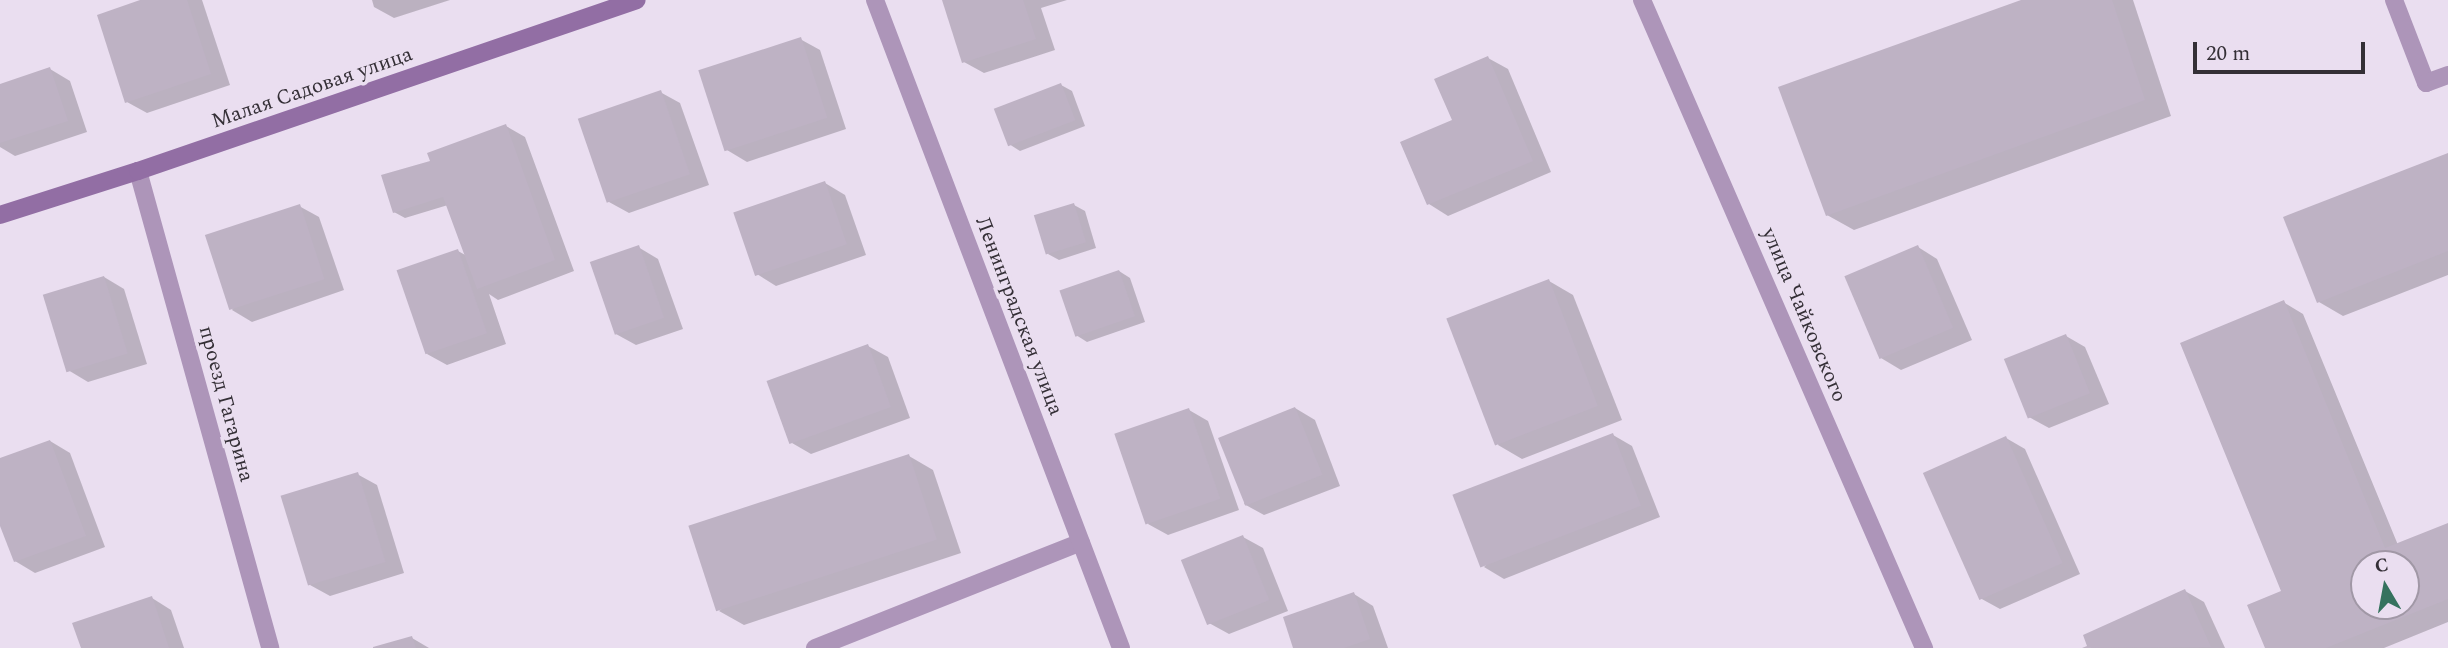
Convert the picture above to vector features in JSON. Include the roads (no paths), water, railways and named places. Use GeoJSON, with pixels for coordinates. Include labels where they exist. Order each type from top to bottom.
{"type":"FeatureCollection","features":[{"type":"Feature","properties":{"kind":"main road","name":"Малая Садовая улица"},"geometry":{"type":"LineString","coordinates":[[0,215],[138,172],[637,0]]}},
{"type":"Feature","properties":{"kind":"street","name":"Ленинградская улица"},"geometry":{"type":"LineString","coordinates":[[875,0],[1121,648]]}},
{"type":"Feature","properties":{"kind":"street","name":"улица Чайковского"},"geometry":{"type":"LineString","coordinates":[[1642,0],[1924,648]]}},
{"type":"Feature","properties":{"kind":"street"},"geometry":{"type":"LineString","coordinates":[[2394,0],[2426,83],[2448,75]]}},
{"type":"Feature","properties":{"kind":"street","name":"проезд Гагарина"},"geometry":{"type":"LineString","coordinates":[[138,172],[270,648]]}},
{"type":"Feature","properties":{"kind":"street"},"geometry":{"type":"LineString","coordinates":[[815,648],[1081,542]]}}]}
